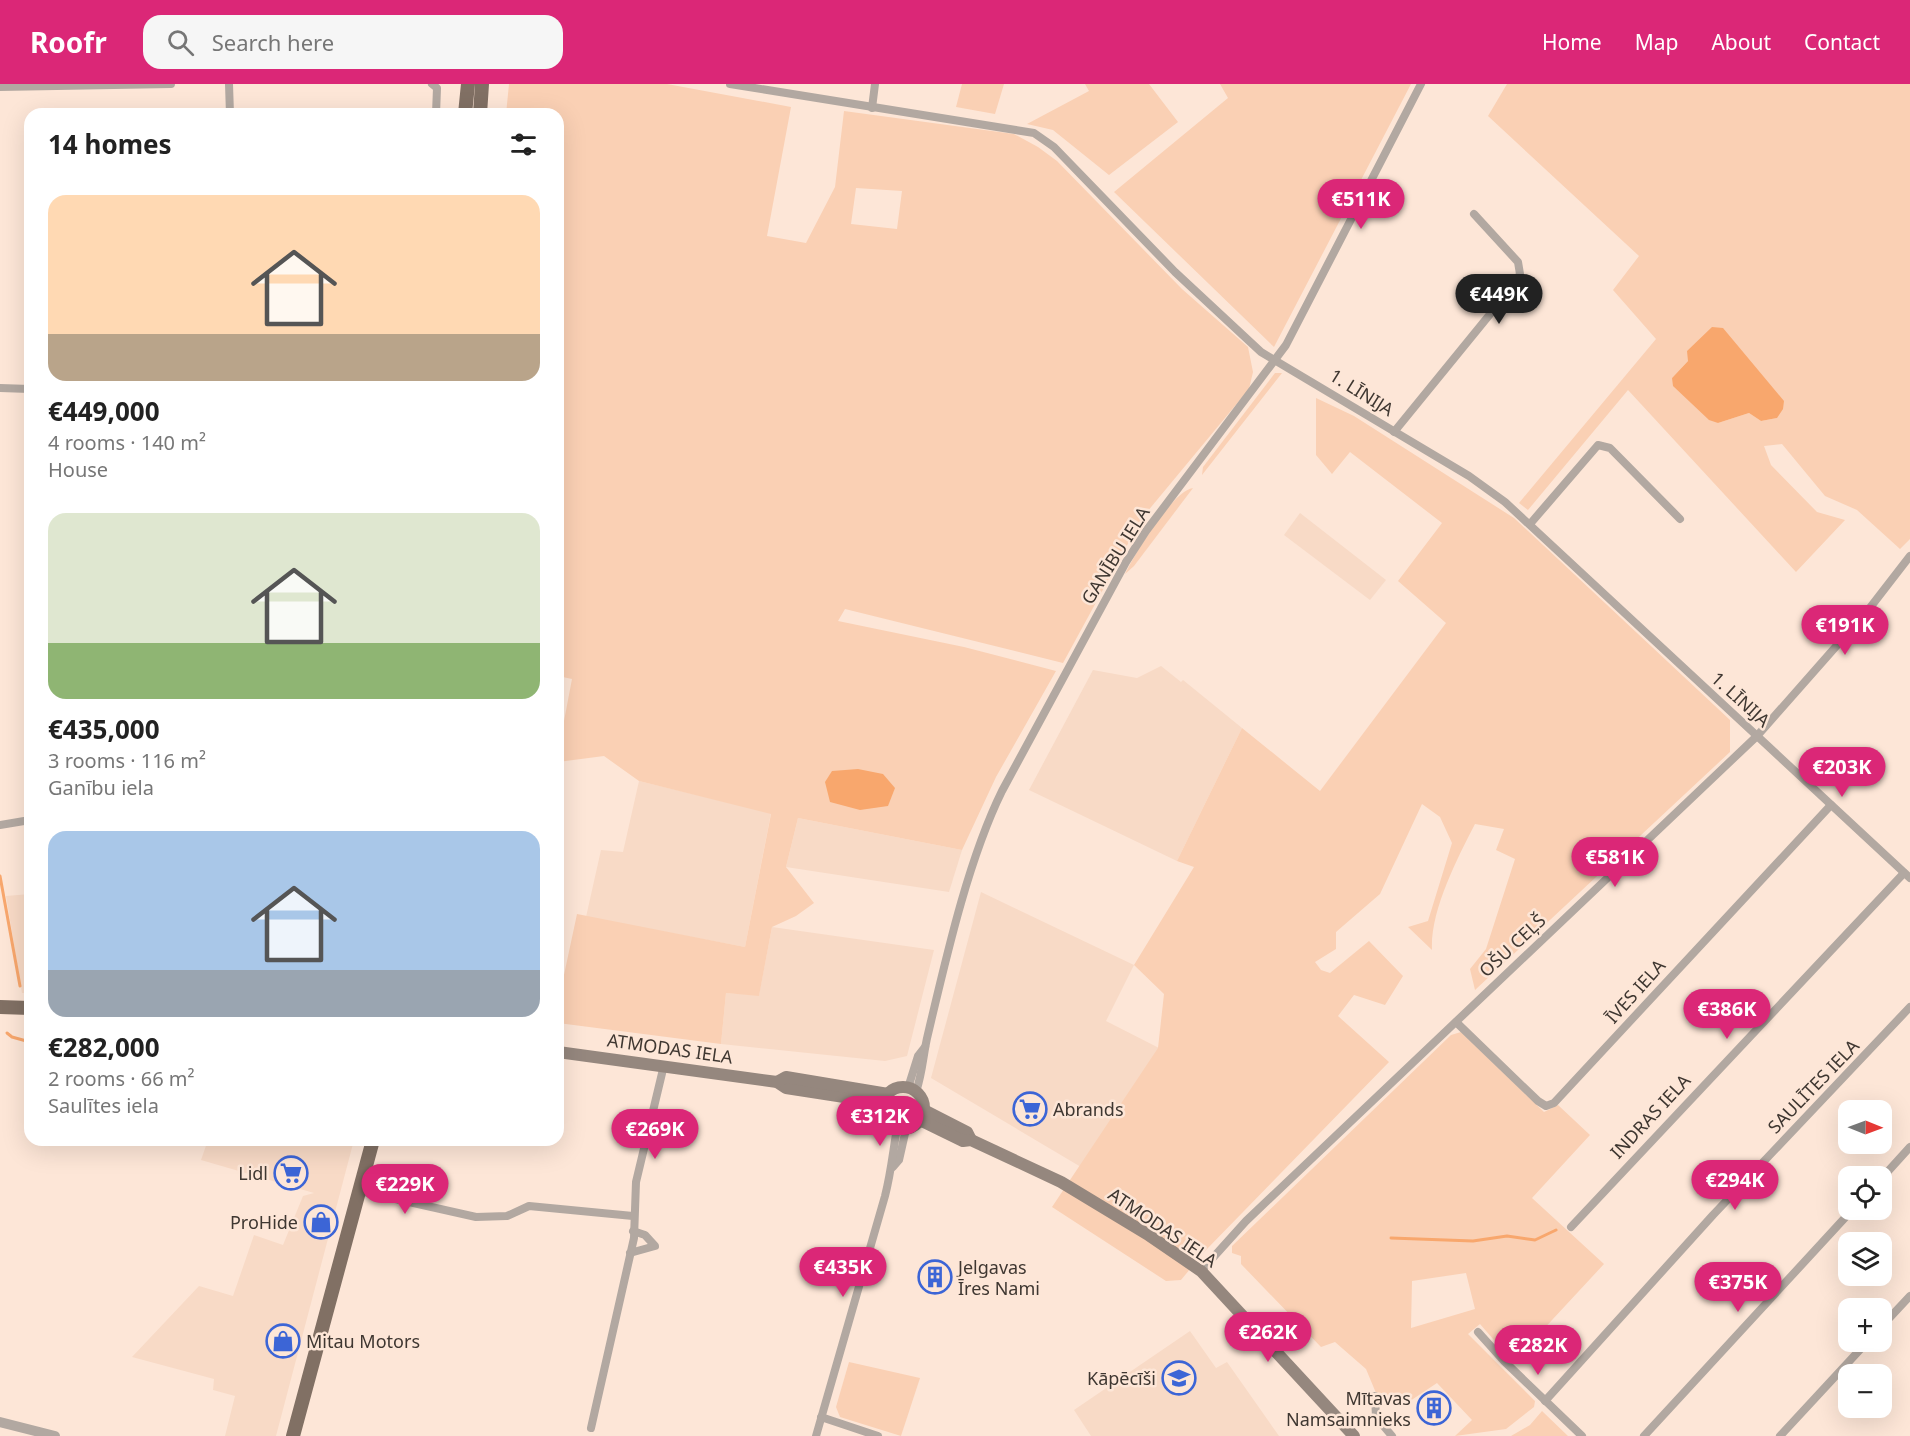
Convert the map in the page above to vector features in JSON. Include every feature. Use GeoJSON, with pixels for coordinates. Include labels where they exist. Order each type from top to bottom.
{"type":"FeatureCollection","features":[{"type":"Feature","properties":{"kind":"main road"},"geometry":{"type":"LineString","coordinates":[[466,108],[468,84]]}},
{"type":"Feature","properties":{"kind":"main road"},"geometry":{"type":"LineString","coordinates":[[480,108],[482,84]]}},
{"type":"Feature","properties":{"kind":"main road"},"geometry":{"type":"LineString","coordinates":[[0,1007],[24,1008]]}},
{"type":"Feature","properties":{"kind":"main road","name":"ATMODAS IELA"},"geometry":{"type":"LineString","coordinates":[[564,1053],[777,1082],[786,1077],[886,1098]]}},
{"type":"Feature","properties":{"kind":"main road"},"geometry":{"type":"LineString","coordinates":[[898,1088],[912,1090],[922,1100],[922,1115],[902,1128],[887,1121],[886,1098],[898,1088]]}},
{"type":"Feature","properties":{"kind":"main road","name":"ATMODAS IELA"},"geometry":{"type":"LineString","coordinates":[[922,1115],[967,1132],[971,1140],[1061,1182],[1147,1234],[1201,1272],[1354,1436]]}},
{"type":"Feature","properties":{"kind":"main road"},"geometry":{"type":"LineString","coordinates":[[293,1436],[371,1146]]}},
{"type":"Feature","properties":{"kind":"street"},"geometry":{"type":"LineString","coordinates":[[0,87],[171,84]]}},
{"type":"Feature","properties":{"kind":"street"},"geometry":{"type":"LineString","coordinates":[[230,84],[230,108]]}},
{"type":"Feature","properties":{"kind":"street"},"geometry":{"type":"LineString","coordinates":[[432,84],[437,88],[436,108]]}},
{"type":"Feature","properties":{"kind":"street","name":"1. LĪNIJA"},"geometry":{"type":"LineString","coordinates":[[730,84],[1034,133],[1054,147],[1075,167],[1175,272],[1275,362],[1304,376],[1469,477],[1530,524],[1623,614],[1907,875]]}},
{"type":"Feature","properties":{"kind":"street"},"geometry":{"type":"LineString","coordinates":[[872,108],[875,84]]}},
{"type":"Feature","properties":{"kind":"street","name":"GANĪBU IELA"},"geometry":{"type":"LineString","coordinates":[[912,1090],[926,1058],[925,1047],[967,888],[987,823],[1002,790],[1126,562],[1146,531],[1275,362],[1421,84]]}},
{"type":"Feature","properties":{"kind":"street"},"geometry":{"type":"LineString","coordinates":[[1394,432],[1513,286],[1520,274],[1518,262],[1474,214]]}},
{"type":"Feature","properties":{"kind":"street"},"geometry":{"type":"LineString","coordinates":[[0,388],[24,389]]}},
{"type":"Feature","properties":{"kind":"street"},"geometry":{"type":"LineString","coordinates":[[1530,524],[1598,445],[1610,448],[1680,519]]}},
{"type":"Feature","properties":{"kind":"street","name":"OŠU CEĻŠ"},"geometry":{"type":"LineString","coordinates":[[1201,1272],[1246,1221],[1757,736],[1869,609],[1910,556]]}},
{"type":"Feature","properties":{"kind":"street","name":"ĪVES IELA"},"geometry":{"type":"LineString","coordinates":[[1455,1022],[1538,1101],[1546,1106],[1554,1103],[1831,804]]}},
{"type":"Feature","properties":{"kind":"street"},"geometry":{"type":"LineString","coordinates":[[0,825],[24,821]]}},
{"type":"Feature","properties":{"kind":"street","name":"INDRAS IELA"},"geometry":{"type":"LineString","coordinates":[[1571,1227],[1907,875]]}},
{"type":"Feature","properties":{"kind":"street","name":"SAULĪTES IELA"},"geometry":{"type":"LineString","coordinates":[[1545,1401],[1713,1215],[1910,1007]]}},
{"type":"Feature","properties":{"kind":"street"},"geometry":{"type":"LineString","coordinates":[[591,1428],[630,1253],[636,1182],[664,1065]]}},
{"type":"Feature","properties":{"kind":"street"},"geometry":{"type":"LineString","coordinates":[[816,1436],[893,1167],[891,1159],[902,1128]]}},
{"type":"Feature","properties":{"kind":"street"},"geometry":{"type":"LineString","coordinates":[[1892,1167],[1910,1148]]}},
{"type":"Feature","properties":{"kind":"street"},"geometry":{"type":"LineString","coordinates":[[360,1191],[476,1217],[507,1216],[529,1206],[633,1216]]}},
{"type":"Feature","properties":{"kind":"street"},"geometry":{"type":"LineString","coordinates":[[1644,1436],[1843,1220]]}},
{"type":"Feature","properties":{"kind":"street"},"geometry":{"type":"LineString","coordinates":[[630,1253],[655,1246],[645,1235],[633,1231]]}},
{"type":"Feature","properties":{"kind":"street"},"geometry":{"type":"LineString","coordinates":[[1892,1315],[1910,1296]]}},
{"type":"Feature","properties":{"kind":"street"},"geometry":{"type":"LineString","coordinates":[[1478,1332],[1582,1436]]}},
{"type":"Feature","properties":{"kind":"street"},"geometry":{"type":"LineString","coordinates":[[1780,1436],[1858,1352]]}},
{"type":"Feature","properties":{"kind":"street"},"geometry":{"type":"LineString","coordinates":[[1375,1396],[1376,1417],[1392,1436]]}},
{"type":"Feature","properties":{"kind":"street"},"geometry":{"type":"LineString","coordinates":[[821,1417],[878,1436]]}},
{"type":"Feature","properties":{"kind":"street"},"geometry":{"type":"LineString","coordinates":[[0,1422],[55,1436]]}},
{"type":"Feature","properties":{"kind":"shaded area"},"geometry":{"type":"Polygon","coordinates":[[[509,84],[667,84],[791,107],[767,236],[806,243],[835,187],[844,111],[1014,134],[1057,161],[1182,289],[1248,347],[1253,372],[1249,389],[1142,518],[1063,663],[845,609],[838,621],[964,647],[1056,671],[996,777],[962,850],[798,818],[786,867],[814,903],[796,916],[772,927],[759,996],[726,993],[721,1044],[564,1024],[564,975],[577,914],[745,947],[771,814],[639,781],[604,756],[564,761],[564,721],[572,679],[564,677],[564,108],[507,108],[509,84]],[[856,188],[851,224],[897,229],[902,191],[856,188]]]}},
{"type":"Feature","properties":{"kind":"shaded area"},"geometry":{"type":"Polygon","coordinates":[[[962,84],[1004,84],[995,114],[956,107],[962,84]]]}},
{"type":"Feature","properties":{"kind":"shaded area"},"geometry":{"type":"Polygon","coordinates":[[[1085,84],[1149,84],[1178,122],[1109,175],[1053,130],[1027,124],[1089,91],[1085,84]]]}},
{"type":"Feature","properties":{"kind":"shaded area"},"geometry":{"type":"Polygon","coordinates":[[[1220,84],[1411,84],[1274,347],[1114,192],[1228,98],[1220,84]]]}},
{"type":"Feature","properties":{"kind":"shaded area"},"geometry":{"type":"Polygon","coordinates":[[[1507,84],[1910,84],[1910,539],[1900,549],[1857,510],[1825,496],[1782,444],[1764,446],[1771,465],[1817,512],[1845,520],[1796,572],[1628,390],[1528,510],[1519,503],[1656,339],[1613,290],[1639,256],[1488,116],[1507,84]],[[1688,361],[1672,378],[1718,423],[1749,413],[1761,421],[1777,418],[1688,361]]]}},
{"type":"Feature","properties":{"kind":"shaded area"},"geometry":{"type":"Polygon","coordinates":[[[1712,327],[1723,328],[1784,401],[1783,409],[1777,418],[1761,421],[1749,413],[1718,423],[1709,420],[1673,386],[1672,378],[1688,361],[1687,351],[1712,327]]]}},
{"type":"Feature","properties":{"kind":"shaded area"},"geometry":{"type":"Polygon","coordinates":[[[1275,373],[1282,373],[1202,475],[1203,467],[1275,373]]]}},
{"type":"Feature","properties":{"kind":"shaded area"},"geometry":{"type":"Polygon","coordinates":[[[1316,398],[1354,416],[1514,518],[1730,720],[1730,752],[1475,990],[1470,969],[1486,949],[1515,859],[1496,850],[1504,829],[1475,824],[1440,902],[1435,919],[1432,950],[1408,927],[1428,921],[1452,843],[1440,817],[1422,804],[1380,894],[1336,932],[1336,949],[1315,962],[1321,970],[1330,973],[1369,941],[1403,976],[1385,1005],[1354,995],[1338,1016],[1389,1062],[1205,1251],[1181,1280],[1166,1281],[1052,1207],[1158,1048],[1164,994],[1134,965],[1194,867],[1177,861],[1242,728],[1320,791],[1446,623],[1398,581],[1442,523],[1350,452],[1332,474],[1316,455],[1316,398]]]}},
{"type":"Feature","properties":{"kind":"shaded area"},"geometry":{"type":"Polygon","coordinates":[[[1193,488],[1134,566],[1125,574],[1145,539],[1165,512],[1184,492],[1193,488]]]}},
{"type":"Feature","properties":{"kind":"shaded area"},"geometry":{"type":"Polygon","coordinates":[[[1300,513],[1386,580],[1370,600],[1284,535],[1300,513]]]}},
{"type":"Feature","properties":{"kind":"shaded area"},"geometry":{"type":"Polygon","coordinates":[[[1161,666],[1181,682],[1183,680],[1242,728],[1177,861],[1029,790],[1093,670],[1137,678],[1161,666]]]}},
{"type":"Feature","properties":{"kind":"shaded area"},"geometry":{"type":"Polygon","coordinates":[[[858,769],[883,774],[895,788],[888,806],[860,810],[830,802],[825,782],[832,771],[858,769]]]}},
{"type":"Feature","properties":{"kind":"shaded area"},"geometry":{"type":"Polygon","coordinates":[[[639,781],[771,813],[745,947],[586,917],[601,850],[623,852],[639,781]]]}},
{"type":"Feature","properties":{"kind":"shaded area"},"geometry":{"type":"Polygon","coordinates":[[[798,818],[962,850],[949,892],[786,867],[798,818]]]}},
{"type":"Feature","properties":{"kind":"shaded area"},"geometry":{"type":"Polygon","coordinates":[[[981,892],[1134,965],[1106,1021],[1159,1048],[1081,1167],[931,1078],[981,892]]]}},
{"type":"Feature","properties":{"kind":"shaded area"},"geometry":{"type":"Polygon","coordinates":[[[24,894],[24,993],[22,993],[6,896],[24,894]]]}},
{"type":"Feature","properties":{"kind":"shaded area"},"geometry":{"type":"Polygon","coordinates":[[[772,927],[934,950],[907,1056],[885,1061],[721,1044],[726,993],[759,995],[772,927]]]}},
{"type":"Feature","properties":{"kind":"shaded area"},"geometry":{"type":"Polygon","coordinates":[[[1461,1032],[1544,1112],[1558,1105],[1590,1135],[1532,1198],[1604,1264],[1513,1362],[1480,1324],[1468,1334],[1535,1401],[1534,1407],[1506,1429],[1455,1436],[1472,1420],[1437,1383],[1407,1403],[1381,1405],[1366,1369],[1335,1342],[1321,1347],[1241,1264],[1241,1256],[1232,1253],[1232,1246],[1451,1035],[1461,1032]],[[1466,1273],[1412,1281],[1411,1328],[1475,1309],[1466,1273]]]}},
{"type":"Feature","properties":{"kind":"shaded area"},"geometry":{"type":"Polygon","coordinates":[[[903,1096],[912,1100],[916,1109],[912,1118],[903,1122],[894,1118],[890,1109],[894,1100],[903,1096]]]}},
{"type":"Feature","properties":{"kind":"shaded area"},"geometry":{"type":"Polygon","coordinates":[[[206,1146],[352,1146],[276,1436],[225,1436],[235,1396],[213,1390],[214,1379],[132,1357],[199,1286],[233,1296],[254,1235],[283,1245],[303,1196],[314,1193],[201,1160],[206,1146]]]}},
{"type":"Feature","properties":{"kind":"shaded area","name":"Kāpēcīši"},"geometry":{"type":"Polygon","coordinates":[[[1190,1331],[1216,1368],[1227,1362],[1279,1436],[1091,1436],[1074,1410],[1190,1331]]]}},
{"type":"Feature","properties":{"kind":"shaded area"},"geometry":{"type":"Polygon","coordinates":[[[849,1362],[920,1378],[901,1436],[840,1417],[836,1407],[849,1362]]]}},
{"type":"Feature","properties":{"kind":"shaded area"},"geometry":{"type":"Polygon","coordinates":[[[1542,1411],[1568,1436],[1511,1436],[1530,1425],[1542,1411]]]}},
{"type":"Feature","properties":{"kind":"waterway"},"geometry":{"type":"LineString","coordinates":[[0,876],[20,986]]}},
{"type":"Feature","properties":{"kind":"waterway"},"geometry":{"type":"LineString","coordinates":[[7,1033],[24,1040]]}},
{"type":"Feature","properties":{"kind":"waterway"},"geometry":{"type":"LineString","coordinates":[[1391,1238],[1473,1241],[1507,1236],[1535,1240],[1556,1230]]}},
{"type":"Feature","properties":{"kind":"place","name":"Abrands"},"geometry":{"type":"Point","coordinates":[1030,1109]}},
{"type":"Feature","properties":{"kind":"place","name":"Lidl"},"geometry":{"type":"Point","coordinates":[291,1173]}},
{"type":"Feature","properties":{"kind":"place","name":"ProHide"},"geometry":{"type":"Point","coordinates":[321,1222]}},
{"type":"Feature","properties":{"kind":"place","name":"Jelgavas Īres Nami"},"geometry":{"type":"Point","coordinates":[935,1277]}},
{"type":"Feature","properties":{"kind":"place","name":"Mitau Motors"},"geometry":{"type":"Point","coordinates":[283,1341]}},
{"type":"Feature","properties":{"kind":"place","name":"Kāpēcīši"},"geometry":{"type":"Point","coordinates":[1179,1378]}},
{"type":"Feature","properties":{"kind":"place","name":"Mītavas Namsaimnieks"},"geometry":{"type":"Point","coordinates":[1434,1408]}}]}
